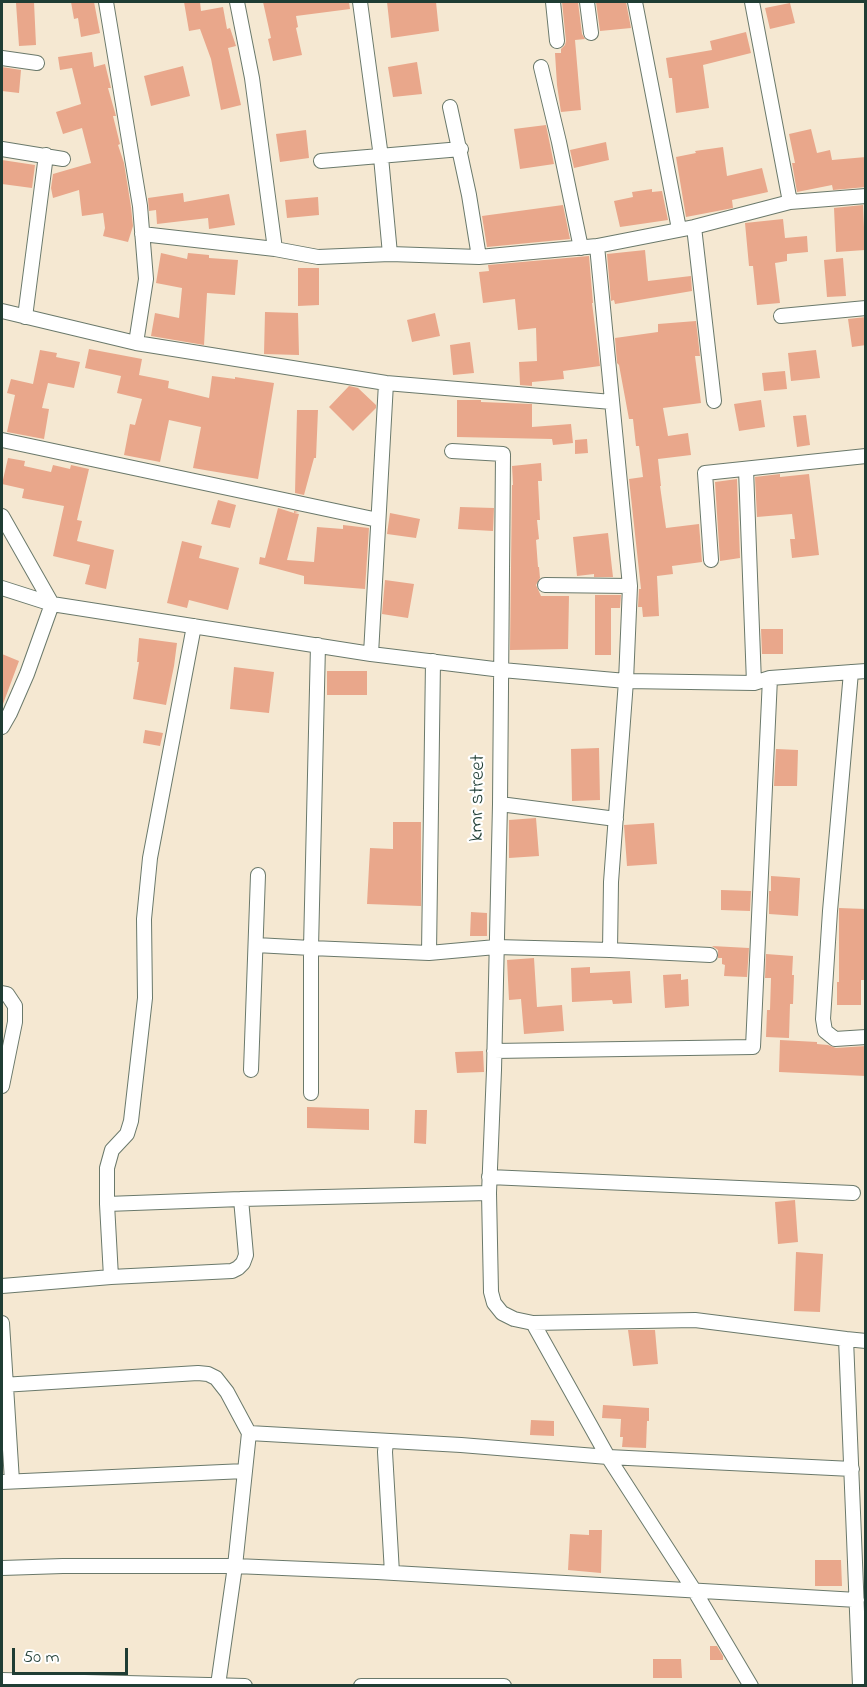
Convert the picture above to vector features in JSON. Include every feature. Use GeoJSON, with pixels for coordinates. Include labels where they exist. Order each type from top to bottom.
{"type":"FeatureCollection","features":[{"type":"Feature","properties":{"kind":"street"},"geometry":{"type":"LineString","coordinates":[[106,2],[140,206],[146,279],[136,343]]}},
{"type":"Feature","properties":{"kind":"street"},"geometry":{"type":"LineString","coordinates":[[237,2],[252,78],[275,249]]}},
{"type":"Feature","properties":{"kind":"street"},"geometry":{"type":"LineString","coordinates":[[360,2],[381,157],[390,254]]}},
{"type":"Feature","properties":{"kind":"street"},"geometry":{"type":"LineString","coordinates":[[553,2],[557,41]]}},
{"type":"Feature","properties":{"kind":"street"},"geometry":{"type":"LineString","coordinates":[[587,2],[591,33]]}},
{"type":"Feature","properties":{"kind":"street"},"geometry":{"type":"LineString","coordinates":[[635,2],[679,229]]}},
{"type":"Feature","properties":{"kind":"street"},"geometry":{"type":"LineString","coordinates":[[752,2],[790,202]]}},
{"type":"Feature","properties":{"kind":"street"},"geometry":{"type":"LineString","coordinates":[[2,58],[37,63]]}},
{"type":"Feature","properties":{"kind":"street"},"geometry":{"type":"LineString","coordinates":[[541,67],[581,248]]}},
{"type":"Feature","properties":{"kind":"street"},"geometry":{"type":"LineString","coordinates":[[450,107],[460,149],[479,257]]}},
{"type":"Feature","properties":{"kind":"street"},"geometry":{"type":"LineString","coordinates":[[2,149],[63,159]]}},
{"type":"Feature","properties":{"kind":"street"},"geometry":{"type":"LineString","coordinates":[[321,161],[460,149]]}},
{"type":"Feature","properties":{"kind":"street"},"geometry":{"type":"LineString","coordinates":[[25,317],[46,155]]}},
{"type":"Feature","properties":{"kind":"street"},"geometry":{"type":"LineString","coordinates":[[142,234],[275,249],[318,257],[390,254],[479,257],[597,246],[694,227],[790,202],[866,196]]}},
{"type":"Feature","properties":{"kind":"street"},"geometry":{"type":"LineString","coordinates":[[694,227],[714,401]]}},
{"type":"Feature","properties":{"kind":"street"},"geometry":{"type":"LineString","coordinates":[[597,246],[630,586],[626,681],[611,882],[610,950]]}},
{"type":"Feature","properties":{"kind":"street"},"geometry":{"type":"LineString","coordinates":[[781,316],[866,308]]}},
{"type":"Feature","properties":{"kind":"street"},"geometry":{"type":"LineString","coordinates":[[2,311],[136,343],[386,383],[612,402]]}},
{"type":"Feature","properties":{"kind":"street"},"geometry":{"type":"LineString","coordinates":[[371,654],[386,383]]}},
{"type":"Feature","properties":{"kind":"street"},"geometry":{"type":"LineString","coordinates":[[2,440],[378,520]]}},
{"type":"Feature","properties":{"kind":"street","name":"kmr street"},"geometry":{"type":"LineString","coordinates":[[452,450],[503,454],[500,804],[489,1177],[491,1292],[494,1303],[502,1313],[514,1319],[533,1323],[695,1320],[866,1341]]}},
{"type":"Feature","properties":{"kind":"street"},"geometry":{"type":"LineString","coordinates":[[711,560],[705,473],[866,456]]}},
{"type":"Feature","properties":{"kind":"street"},"geometry":{"type":"LineString","coordinates":[[746,468],[754,683]]}},
{"type":"Feature","properties":{"kind":"street"},"geometry":{"type":"LineString","coordinates":[[2,516],[52,604],[27,674],[2,727]]}},
{"type":"Feature","properties":{"kind":"street"},"geometry":{"type":"LineString","coordinates":[[545,585],[630,586]]}},
{"type":"Feature","properties":{"kind":"street"},"geometry":{"type":"LineString","coordinates":[[2,588],[52,604],[371,654],[626,681],[754,683],[770,678],[866,671]]}},
{"type":"Feature","properties":{"kind":"street"},"geometry":{"type":"LineString","coordinates":[[111,1277],[107,1168],[112,1150],[127,1134],[131,1121],[146,998],[144,919],[150,858],[194,626]]}},
{"type":"Feature","properties":{"kind":"street"},"geometry":{"type":"LineString","coordinates":[[311,1093],[311,948],[318,645]]}},
{"type":"Feature","properties":{"kind":"street"},"geometry":{"type":"LineString","coordinates":[[429,953],[433,661]]}},
{"type":"Feature","properties":{"kind":"street"},"geometry":{"type":"LineString","coordinates":[[850,672],[823,1019],[825,1031],[835,1039],[866,1037]]}},
{"type":"Feature","properties":{"kind":"street"},"geometry":{"type":"LineString","coordinates":[[494,1051],[753,1047],[770,678]]}},
{"type":"Feature","properties":{"kind":"street"},"geometry":{"type":"LineString","coordinates":[[500,804],[616,819]]}},
{"type":"Feature","properties":{"kind":"street"},"geometry":{"type":"LineString","coordinates":[[251,1070],[258,875]]}},
{"type":"Feature","properties":{"kind":"street"},"geometry":{"type":"LineString","coordinates":[[256,945],[429,953],[496,947],[710,955]]}},
{"type":"Feature","properties":{"kind":"street"},"geometry":{"type":"LineString","coordinates":[[2,993],[7,994],[15,1006],[15,1022],[2,1086]]}},
{"type":"Feature","properties":{"kind":"street"},"geometry":{"type":"LineString","coordinates":[[489,1177],[853,1193]]}},
{"type":"Feature","properties":{"kind":"street"},"geometry":{"type":"LineString","coordinates":[[107,1204],[489,1193]]}},
{"type":"Feature","properties":{"kind":"street"},"geometry":{"type":"LineString","coordinates":[[2,1286],[111,1277],[232,1271],[243,1263],[246,1255],[241,1199]]}},
{"type":"Feature","properties":{"kind":"street"},"geometry":{"type":"LineString","coordinates":[[2,1323],[7,1482],[244,1471]]}},
{"type":"Feature","properties":{"kind":"street"},"geometry":{"type":"LineString","coordinates":[[533,1323],[608,1457],[694,1590],[751,1686]]}},
{"type":"Feature","properties":{"kind":"street"},"geometry":{"type":"LineString","coordinates":[[846,1339],[860,1686]]}},
{"type":"Feature","properties":{"kind":"street"},"geometry":{"type":"LineString","coordinates":[[4,1385],[208,1374],[216,1378],[227,1392],[249,1433],[235,1566],[218,1685]]}},
{"type":"Feature","properties":{"kind":"street"},"geometry":{"type":"LineString","coordinates":[[249,1433],[461,1445],[608,1457],[852,1469]]}},
{"type":"Feature","properties":{"kind":"street"},"geometry":{"type":"LineString","coordinates":[[386,1441],[392,1573]]}},
{"type":"Feature","properties":{"kind":"street"},"geometry":{"type":"LineString","coordinates":[[2,1568],[235,1566],[857,1600]]}},
{"type":"Feature","properties":{"kind":"street"},"geometry":{"type":"LineString","coordinates":[[2,1680],[245,1686]]}},
{"type":"Feature","properties":{"kind":"street"},"geometry":{"type":"LineString","coordinates":[[360,1686],[504,1686]]}},
{"type":"Feature","properties":{"kind":"building"},"geometry":{"type":"Polygon","coordinates":[[[34,2],[36,45],[19,46],[16,3],[34,2]]]}},
{"type":"Feature","properties":{"kind":"building"},"geometry":{"type":"Polygon","coordinates":[[[71,2],[94,2],[100,33],[81,37],[78,18],[74,19],[71,2]]]}},
{"type":"Feature","properties":{"kind":"building"},"geometry":{"type":"Polygon","coordinates":[[[184,2],[200,2],[201,11],[223,7],[227,29],[230,28],[236,46],[228,48],[241,105],[221,110],[211,59],[200,29],[189,31],[184,2]]]}},
{"type":"Feature","properties":{"kind":"building"},"geometry":{"type":"Polygon","coordinates":[[[263,2],[349,2],[350,9],[296,16],[298,27],[296,28],[302,55],[273,61],[268,39],[271,38],[263,2]]]}},
{"type":"Feature","properties":{"kind":"building"},"geometry":{"type":"Polygon","coordinates":[[[387,2],[436,2],[439,31],[391,38],[387,2]]]}},
{"type":"Feature","properties":{"kind":"building"},"geometry":{"type":"Polygon","coordinates":[[[562,2],[578,2],[582,34],[585,39],[575,40],[581,110],[561,112],[555,53],[561,53],[566,41],[562,2]]]}},
{"type":"Feature","properties":{"kind":"building"},"geometry":{"type":"Polygon","coordinates":[[[596,2],[626,2],[631,28],[600,31],[596,2]]]}},
{"type":"Feature","properties":{"kind":"building"},"geometry":{"type":"Polygon","coordinates":[[[790,3],[795,23],[770,29],[765,8],[790,3]]]}},
{"type":"Feature","properties":{"kind":"building"},"geometry":{"type":"Polygon","coordinates":[[[746,32],[751,53],[703,65],[709,108],[676,113],[672,78],[669,78],[666,58],[712,50],[710,41],[746,32]]]}},
{"type":"Feature","properties":{"kind":"building"},"geometry":{"type":"Polygon","coordinates":[[[92,52],[94,67],[105,64],[111,88],[108,88],[116,116],[113,116],[131,207],[133,226],[128,242],[103,236],[105,228],[103,213],[82,216],[79,190],[53,198],[51,188],[53,174],[91,163],[82,128],[63,134],[56,112],[81,104],[72,68],[60,70],[58,57],[92,52]]]}},
{"type":"Feature","properties":{"kind":"building"},"geometry":{"type":"Polygon","coordinates":[[[417,62],[422,94],[393,97],[388,67],[417,62]]]}},
{"type":"Feature","properties":{"kind":"building"},"geometry":{"type":"Polygon","coordinates":[[[183,66],[190,96],[151,106],[144,76],[183,66]]]}},
{"type":"Feature","properties":{"kind":"building"},"geometry":{"type":"Polygon","coordinates":[[[2,67],[21,70],[19,93],[2,91],[2,67]]]}},
{"type":"Feature","properties":{"kind":"building"},"geometry":{"type":"Polygon","coordinates":[[[546,125],[554,164],[520,169],[514,129],[546,125]]]}},
{"type":"Feature","properties":{"kind":"building"},"geometry":{"type":"Polygon","coordinates":[[[811,129],[817,153],[830,150],[832,160],[866,157],[866,187],[833,190],[832,185],[797,192],[792,163],[795,163],[789,134],[811,129]]]}},
{"type":"Feature","properties":{"kind":"building"},"geometry":{"type":"Polygon","coordinates":[[[306,130],[309,158],[280,162],[276,134],[306,130]]]}},
{"type":"Feature","properties":{"kind":"building"},"geometry":{"type":"Polygon","coordinates":[[[606,142],[609,160],[574,168],[570,150],[606,142]]]}},
{"type":"Feature","properties":{"kind":"building"},"geometry":{"type":"Polygon","coordinates":[[[723,147],[727,176],[762,168],[768,192],[732,200],[733,208],[686,217],[676,157],[696,153],[695,151],[723,147]]]}},
{"type":"Feature","properties":{"kind":"building"},"geometry":{"type":"Polygon","coordinates":[[[2,160],[35,165],[32,188],[2,184],[2,160]]]}},
{"type":"Feature","properties":{"kind":"building"},"geometry":{"type":"Polygon","coordinates":[[[652,189],[652,192],[662,191],[668,220],[620,227],[614,201],[633,197],[632,192],[652,189]]]}},
{"type":"Feature","properties":{"kind":"building"},"geometry":{"type":"Polygon","coordinates":[[[183,193],[184,202],[229,194],[235,225],[209,229],[208,218],[157,224],[156,210],[149,211],[148,198],[183,193]]]}},
{"type":"Feature","properties":{"kind":"building"},"geometry":{"type":"Polygon","coordinates":[[[318,197],[319,215],[287,218],[285,200],[318,197]]]}},
{"type":"Feature","properties":{"kind":"building"},"geometry":{"type":"Polygon","coordinates":[[[563,205],[570,239],[487,247],[482,216],[563,205]]]}},
{"type":"Feature","properties":{"kind":"building"},"geometry":{"type":"Polygon","coordinates":[[[863,205],[865,250],[836,252],[834,208],[863,205]]]}},
{"type":"Feature","properties":{"kind":"building"},"geometry":{"type":"Polygon","coordinates":[[[783,219],[785,238],[807,236],[808,252],[787,254],[787,261],[775,263],[780,303],[757,305],[753,266],[749,266],[745,223],[783,219]]]}},
{"type":"Feature","properties":{"kind":"building"},"geometry":{"type":"Polygon","coordinates":[[[645,250],[648,281],[691,276],[692,291],[615,304],[614,300],[611,301],[607,254],[645,250]]]}},
{"type":"Feature","properties":{"kind":"building"},"geometry":{"type":"Polygon","coordinates":[[[161,253],[187,259],[188,253],[209,255],[209,258],[238,260],[235,295],[207,293],[204,345],[151,336],[155,313],[179,318],[182,288],[156,283],[161,253]]]}},
{"type":"Feature","properties":{"kind":"building"},"geometry":{"type":"Polygon","coordinates":[[[589,256],[600,366],[563,371],[564,379],[532,382],[532,386],[520,385],[519,362],[537,361],[536,328],[518,330],[515,299],[483,303],[479,272],[489,271],[488,265],[589,256]]]}},
{"type":"Feature","properties":{"kind":"building"},"geometry":{"type":"Polygon","coordinates":[[[843,258],[846,296],[827,297],[824,260],[843,258]]]}},
{"type":"Feature","properties":{"kind":"building"},"geometry":{"type":"Polygon","coordinates":[[[298,268],[319,268],[319,305],[298,306],[298,268]]]}},
{"type":"Feature","properties":{"kind":"building"},"geometry":{"type":"Polygon","coordinates":[[[265,312],[298,313],[299,355],[264,354],[265,312]]]}},
{"type":"Feature","properties":{"kind":"building"},"geometry":{"type":"Polygon","coordinates":[[[435,313],[440,336],[412,342],[407,320],[435,313]]]}},
{"type":"Feature","properties":{"kind":"building"},"geometry":{"type":"Polygon","coordinates":[[[866,317],[866,345],[852,347],[848,319],[866,317]]]}},
{"type":"Feature","properties":{"kind":"building"},"geometry":{"type":"Polygon","coordinates":[[[696,321],[700,356],[695,356],[701,403],[663,408],[668,436],[688,433],[691,455],[658,459],[666,528],[699,524],[702,562],[672,566],[673,574],[657,576],[659,616],[643,617],[642,607],[638,607],[639,589],[641,589],[629,479],[643,477],[633,419],[629,419],[617,363],[615,338],[658,332],[658,324],[696,321]]]}},
{"type":"Feature","properties":{"kind":"building"},"geometry":{"type":"Polygon","coordinates":[[[470,342],[474,373],[453,375],[450,345],[470,342]]]}},
{"type":"Feature","properties":{"kind":"building"},"geometry":{"type":"Polygon","coordinates":[[[89,349],[142,359],[139,375],[169,381],[168,388],[209,398],[212,376],[274,383],[258,479],[193,468],[201,427],[169,420],[160,462],[124,455],[130,424],[135,425],[142,399],[117,393],[121,376],[85,368],[89,349]]]}},
{"type":"Feature","properties":{"kind":"building"},"geometry":{"type":"Polygon","coordinates":[[[40,350],[57,353],[56,357],[80,362],[74,388],[48,383],[42,408],[49,409],[44,439],[7,432],[15,395],[7,393],[11,379],[33,384],[40,350]]]}},
{"type":"Feature","properties":{"kind":"building"},"geometry":{"type":"Polygon","coordinates":[[[816,350],[820,378],[791,381],[788,353],[816,350]]]}},
{"type":"Feature","properties":{"kind":"building"},"geometry":{"type":"Polygon","coordinates":[[[785,371],[787,389],[764,391],[762,373],[785,371]]]}},
{"type":"Feature","properties":{"kind":"building"},"geometry":{"type":"Polygon","coordinates":[[[349,386],[358,388],[376,405],[376,408],[353,431],[329,407],[349,386]]]}},
{"type":"Feature","properties":{"kind":"building"},"geometry":{"type":"Polygon","coordinates":[[[457,400],[532,404],[532,427],[571,424],[573,443],[553,445],[552,439],[457,437],[457,400]]]}},
{"type":"Feature","properties":{"kind":"building"},"geometry":{"type":"Polygon","coordinates":[[[761,400],[765,427],[739,431],[734,404],[761,400]]]}},
{"type":"Feature","properties":{"kind":"building"},"geometry":{"type":"Polygon","coordinates":[[[297,410],[318,410],[316,458],[314,458],[304,495],[295,493],[297,410]]]}},
{"type":"Feature","properties":{"kind":"building"},"geometry":{"type":"Polygon","coordinates":[[[806,415],[810,445],[797,447],[793,416],[806,415]]]}},
{"type":"Feature","properties":{"kind":"building"},"geometry":{"type":"Polygon","coordinates":[[[587,439],[588,453],[575,454],[575,440],[587,439]]]}},
{"type":"Feature","properties":{"kind":"building"},"geometry":{"type":"Polygon","coordinates":[[[8,458],[25,461],[24,466],[51,472],[53,465],[70,469],[71,465],[89,469],[77,520],[82,521],[77,541],[114,550],[106,589],[85,584],[90,565],[53,556],[64,506],[22,498],[24,489],[2,484],[8,458]]]}},
{"type":"Feature","properties":{"kind":"building"},"geometry":{"type":"Polygon","coordinates":[[[541,463],[542,481],[538,481],[539,539],[536,540],[540,578],[536,585],[541,596],[569,596],[568,649],[510,650],[512,466],[541,463]]]}},
{"type":"Feature","properties":{"kind":"building"},"geometry":{"type":"Polygon","coordinates":[[[780,474],[780,477],[809,474],[819,555],[792,558],[790,539],[795,539],[792,514],[757,517],[755,477],[780,474]]]}},
{"type":"Feature","properties":{"kind":"building"},"geometry":{"type":"Polygon","coordinates":[[[737,479],[740,558],[720,561],[715,482],[737,479]]]}},
{"type":"Feature","properties":{"kind":"building"},"geometry":{"type":"Polygon","coordinates":[[[218,500],[236,505],[230,528],[211,524],[218,500]]]}},
{"type":"Feature","properties":{"kind":"building"},"geometry":{"type":"Polygon","coordinates":[[[460,507],[494,508],[493,531],[458,529],[460,507]]]}},
{"type":"Feature","properties":{"kind":"building"},"geometry":{"type":"Polygon","coordinates":[[[278,508],[299,514],[287,560],[314,562],[317,527],[343,529],[343,525],[369,528],[365,589],[304,584],[304,576],[259,564],[260,557],[265,558],[278,508]]]}},
{"type":"Feature","properties":{"kind":"building"},"geometry":{"type":"Polygon","coordinates":[[[390,513],[420,519],[416,538],[387,534],[390,513]]]}},
{"type":"Feature","properties":{"kind":"building"},"geometry":{"type":"Polygon","coordinates":[[[608,533],[613,577],[594,577],[594,574],[577,576],[573,537],[608,533]]]}},
{"type":"Feature","properties":{"kind":"building"},"geometry":{"type":"Polygon","coordinates":[[[182,541],[202,546],[199,558],[239,568],[228,610],[189,600],[187,608],[167,603],[182,541]]]}},
{"type":"Feature","properties":{"kind":"building"},"geometry":{"type":"Polygon","coordinates":[[[385,580],[414,584],[408,618],[382,614],[385,580]]]}},
{"type":"Feature","properties":{"kind":"building"},"geometry":{"type":"Polygon","coordinates":[[[595,595],[621,595],[620,608],[611,608],[611,655],[595,655],[595,595]]]}},
{"type":"Feature","properties":{"kind":"building"},"geometry":{"type":"Polygon","coordinates":[[[761,629],[783,629],[783,654],[762,654],[761,629]]]}},
{"type":"Feature","properties":{"kind":"building"},"geometry":{"type":"Polygon","coordinates":[[[139,638],[177,643],[166,705],[133,699],[139,662],[137,662],[139,638]]]}},
{"type":"Feature","properties":{"kind":"building"},"geometry":{"type":"Polygon","coordinates":[[[2,654],[19,661],[3,704],[2,704],[2,654]]]}},
{"type":"Feature","properties":{"kind":"building"},"geometry":{"type":"Polygon","coordinates":[[[234,667],[274,672],[269,713],[230,709],[234,667]]]}},
{"type":"Feature","properties":{"kind":"building"},"geometry":{"type":"Polygon","coordinates":[[[327,671],[367,671],[367,695],[327,695],[327,671]]]}},
{"type":"Feature","properties":{"kind":"building"},"geometry":{"type":"Polygon","coordinates":[[[145,730],[163,733],[160,746],[143,743],[145,730]]]}},
{"type":"Feature","properties":{"kind":"building"},"geometry":{"type":"Polygon","coordinates":[[[599,748],[600,800],[572,801],[571,749],[599,748]]]}},
{"type":"Feature","properties":{"kind":"building"},"geometry":{"type":"Polygon","coordinates":[[[776,749],[798,750],[797,786],[774,786],[776,749]]]}},
{"type":"Feature","properties":{"kind":"building"},"geometry":{"type":"Polygon","coordinates":[[[536,818],[539,856],[509,858],[509,820],[536,818]]]}},
{"type":"Feature","properties":{"kind":"building"},"geometry":{"type":"Polygon","coordinates":[[[393,822],[421,822],[421,906],[367,904],[370,848],[393,849],[393,822]]]}},
{"type":"Feature","properties":{"kind":"building"},"geometry":{"type":"Polygon","coordinates":[[[654,823],[657,864],[627,866],[624,825],[654,823]]]}},
{"type":"Feature","properties":{"kind":"building"},"geometry":{"type":"Polygon","coordinates":[[[771,876],[800,878],[798,916],[769,914],[771,876]]]}},
{"type":"Feature","properties":{"kind":"building"},"geometry":{"type":"Polygon","coordinates":[[[721,890],[751,891],[750,911],[721,910],[721,890]]]}},
{"type":"Feature","properties":{"kind":"building"},"geometry":{"type":"Polygon","coordinates":[[[839,908],[866,909],[865,980],[861,980],[861,1005],[837,1005],[839,908]]]}},
{"type":"Feature","properties":{"kind":"building"},"geometry":{"type":"Polygon","coordinates":[[[471,912],[487,913],[487,936],[470,936],[471,912]]]}},
{"type":"Feature","properties":{"kind":"building"},"geometry":{"type":"Polygon","coordinates":[[[712,946],[749,948],[747,977],[724,976],[725,965],[722,964],[722,958],[718,958],[718,950],[712,946]]]}},
{"type":"Feature","properties":{"kind":"building"},"geometry":{"type":"Polygon","coordinates":[[[766,954],[793,956],[793,1004],[790,1004],[789,1038],[766,1037],[771,978],[765,978],[766,954]]]}},
{"type":"Feature","properties":{"kind":"building"},"geometry":{"type":"Polygon","coordinates":[[[534,958],[537,1007],[562,1005],[564,1031],[524,1034],[521,999],[509,1000],[507,960],[534,958]]]}},
{"type":"Feature","properties":{"kind":"building"},"geometry":{"type":"Polygon","coordinates":[[[590,967],[590,973],[630,971],[632,1003],[613,1004],[612,1000],[572,1002],[571,968],[590,967]]]}},
{"type":"Feature","properties":{"kind":"building"},"geometry":{"type":"Polygon","coordinates":[[[681,974],[681,980],[688,979],[689,1006],[665,1008],[663,975],[681,974]]]}},
{"type":"Feature","properties":{"kind":"building"},"geometry":{"type":"Polygon","coordinates":[[[780,1040],[817,1042],[817,1044],[836,1048],[866,1046],[866,1076],[779,1072],[780,1040]]]}},
{"type":"Feature","properties":{"kind":"building"},"geometry":{"type":"Polygon","coordinates":[[[483,1051],[484,1072],[457,1073],[455,1052],[483,1051]]]}},
{"type":"Feature","properties":{"kind":"building"},"geometry":{"type":"Polygon","coordinates":[[[307,1107],[369,1109],[369,1130],[307,1128],[307,1107]]]}},
{"type":"Feature","properties":{"kind":"building"},"geometry":{"type":"Polygon","coordinates":[[[415,1110],[427,1110],[426,1144],[414,1143],[415,1110]]]}},
{"type":"Feature","properties":{"kind":"building"},"geometry":{"type":"Polygon","coordinates":[[[795,1200],[798,1242],[778,1244],[775,1202],[795,1200]]]}},
{"type":"Feature","properties":{"kind":"building"},"geometry":{"type":"Polygon","coordinates":[[[796,1252],[823,1254],[820,1312],[794,1311],[796,1252]]]}},
{"type":"Feature","properties":{"kind":"building"},"geometry":{"type":"Polygon","coordinates":[[[628,1330],[655,1330],[658,1364],[633,1366],[628,1330]]]}},
{"type":"Feature","properties":{"kind":"building"},"geometry":{"type":"Polygon","coordinates":[[[603,1405],[649,1408],[646,1448],[622,1447],[621,1419],[602,1418],[603,1405]]]}},
{"type":"Feature","properties":{"kind":"building"},"geometry":{"type":"Polygon","coordinates":[[[531,1420],[554,1421],[554,1436],[530,1435],[531,1420]]]}},
{"type":"Feature","properties":{"kind":"building"},"geometry":{"type":"Polygon","coordinates":[[[589,1530],[602,1530],[601,1573],[568,1570],[570,1534],[589,1535],[589,1530]]]}},
{"type":"Feature","properties":{"kind":"building"},"geometry":{"type":"Polygon","coordinates":[[[815,1560],[841,1560],[842,1586],[815,1586],[815,1560]]]}},
{"type":"Feature","properties":{"kind":"building"},"geometry":{"type":"Polygon","coordinates":[[[710,1646],[717,1646],[723,1660],[710,1660],[710,1646]]]}},
{"type":"Feature","properties":{"kind":"building"},"geometry":{"type":"Polygon","coordinates":[[[653,1659],[681,1659],[682,1678],[653,1678],[653,1659]]]}}]}
